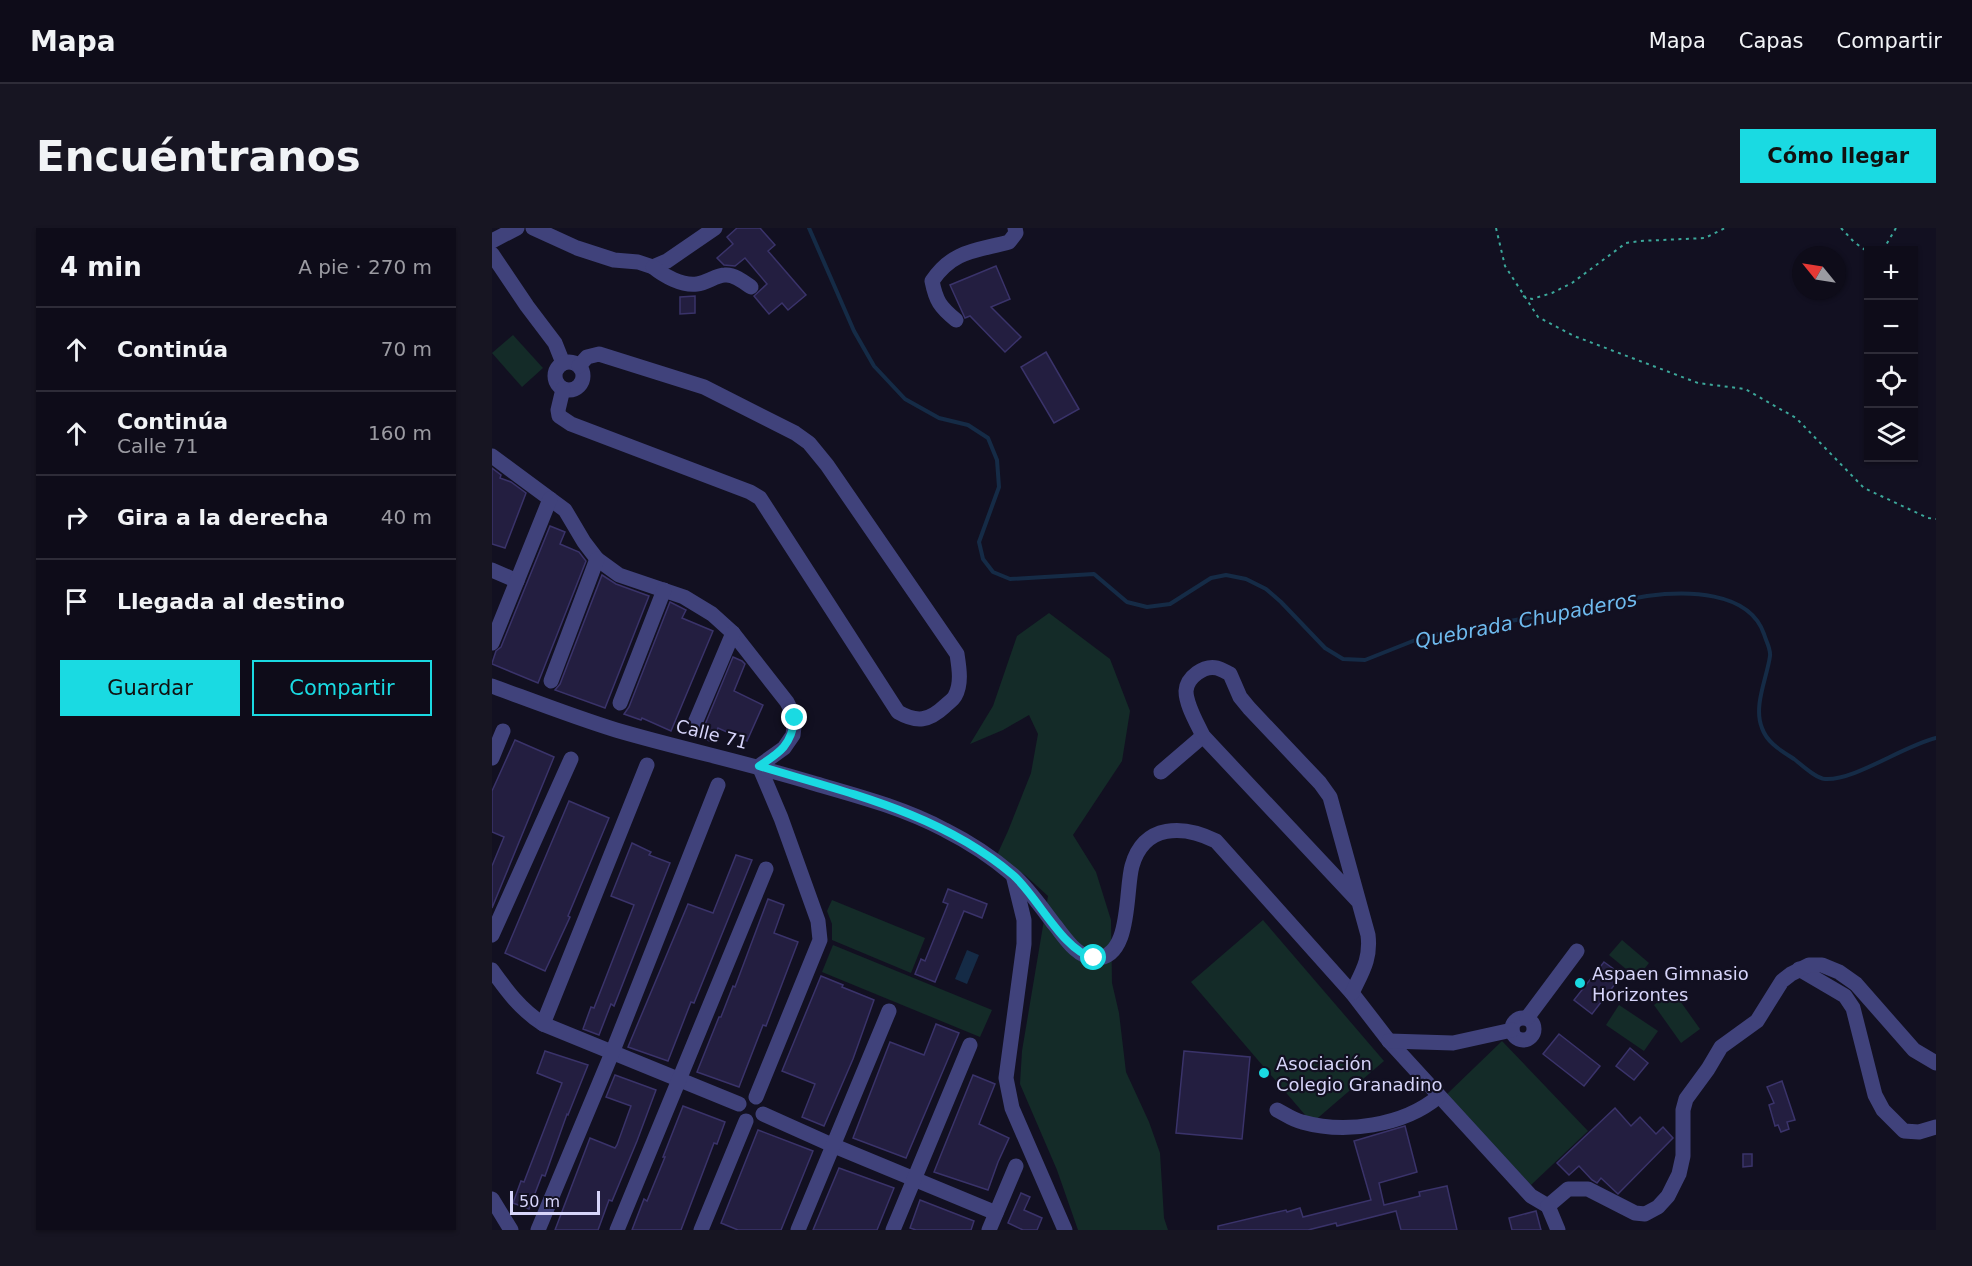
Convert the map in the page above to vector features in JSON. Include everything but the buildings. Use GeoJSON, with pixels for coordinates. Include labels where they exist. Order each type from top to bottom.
{"type":"FeatureCollection","features":[{"type":"Feature","properties":{"kind":"street"},"geometry":{"type":"LineString","coordinates":[[492,241],[517,228]]}},
{"type":"Feature","properties":{"kind":"street"},"geometry":{"type":"LineString","coordinates":[[533,228],[577,248],[614,260],[638,262],[653,267],[684,283],[697,284],[724,275],[732,276],[751,287]]}},
{"type":"Feature","properties":{"kind":"street"},"geometry":{"type":"LineString","coordinates":[[653,267],[667,261],[715,228]]}},
{"type":"Feature","properties":{"kind":"street"},"geometry":{"type":"LineString","coordinates":[[956,320],[935,298],[932,281],[941,268],[953,258],[972,250],[1010,242],[1016,233],[1015,228]]}},
{"type":"Feature","properties":{"kind":"street"},"geometry":{"type":"LineString","coordinates":[[492,254],[527,306],[550,335],[560,352],[563,363]]}},
{"type":"Feature","properties":{"kind":"street"},"geometry":{"type":"LineString","coordinates":[[563,389],[558,410],[559,416],[572,424],[750,492],[760,498],[898,712],[910,718],[924,720],[939,712],[955,697],[959,683],[957,654],[809,442],[704,387],[600,354],[587,357],[579,366]]}},
{"type":"Feature","properties":{"kind":"street"},"geometry":{"type":"LineString","coordinates":[[571,362],[579,366],[583,374],[580,383],[573,389],[563,389],[559,386],[555,378],[556,369],[563,363],[571,362]]}},
{"type":"Feature","properties":{"kind":"street"},"geometry":{"type":"LineString","coordinates":[[492,456],[565,510],[597,559],[619,575],[684,597],[712,614],[733,633],[787,702],[795,718],[793,735],[784,748],[759,766],[781,818],[818,921],[820,940],[756,1097]]}},
{"type":"Feature","properties":{"kind":"street"},"geometry":{"type":"LineString","coordinates":[[492,643],[550,499]]}},
{"type":"Feature","properties":{"kind":"street"},"geometry":{"type":"LineString","coordinates":[[552,681],[597,559]]}},
{"type":"Feature","properties":{"kind":"street"},"geometry":{"type":"LineString","coordinates":[[492,570],[517,580]]}},
{"type":"Feature","properties":{"kind":"street"},"geometry":{"type":"LineString","coordinates":[[620,703],[664,590]]}},
{"type":"Feature","properties":{"kind":"street"},"geometry":{"type":"LineString","coordinates":[[695,723],[733,633]]}},
{"type":"Feature","properties":{"kind":"street"},"geometry":{"type":"LineString","coordinates":[[1358,901],[1203,736],[1186,690],[1190,679],[1201,669],[1216,667],[1230,674],[1240,697],[1320,783],[1330,797],[1368,935],[1370,949],[1352,993],[1389,1041],[1438,1097],[1531,1196],[1548,1206],[1558,1230]]}},
{"type":"Feature","properties":{"kind":"street","name":"Calle 71"},"geometry":{"type":"LineString","coordinates":[[492,686],[557,711],[617,730],[759,766],[921,817],[966,842],[1014,876],[1037,901],[1071,946],[1086,956],[1094,958],[1106,956],[1115,949],[1124,931],[1132,866],[1142,845],[1159,833],[1176,830],[1198,832],[1216,841],[1352,993]]}},
{"type":"Feature","properties":{"kind":"street"},"geometry":{"type":"LineString","coordinates":[[492,758],[503,731]]}},
{"type":"Feature","properties":{"kind":"street"},"geometry":{"type":"LineString","coordinates":[[1161,772],[1203,736]]}},
{"type":"Feature","properties":{"kind":"street"},"geometry":{"type":"LineString","coordinates":[[492,935],[571,759]]}},
{"type":"Feature","properties":{"kind":"street"},"geometry":{"type":"LineString","coordinates":[[543,1024],[647,765]]}},
{"type":"Feature","properties":{"kind":"street"},"geometry":{"type":"LineString","coordinates":[[538,1230],[612,1053],[718,785]]}},
{"type":"Feature","properties":{"kind":"street"},"geometry":{"type":"LineString","coordinates":[[617,1230],[766,869]]}},
{"type":"Feature","properties":{"kind":"street"},"geometry":{"type":"LineString","coordinates":[[1014,876],[1024,920],[1024,944],[1006,1078],[1012,1108],[1065,1230]]}},
{"type":"Feature","properties":{"kind":"street"},"geometry":{"type":"LineString","coordinates":[[1389,1041],[1453,1042],[1512,1030],[1515,1021],[1527,1018],[1577,951]]}},
{"type":"Feature","properties":{"kind":"street"},"geometry":{"type":"LineString","coordinates":[[1548,1206],[1568,1189],[1576,1188],[1588,1189],[1635,1213],[1645,1214],[1658,1207],[1668,1196],[1679,1174],[1683,1156],[1683,1110],[1686,1099],[1708,1070],[1721,1047],[1757,1021],[1782,981],[1809,965],[1822,965],[1839,972],[1856,984],[1914,1050],[1936,1063]]}},
{"type":"Feature","properties":{"kind":"street"},"geometry":{"type":"LineString","coordinates":[[1799,969],[1845,996],[1853,1008],[1875,1095],[1883,1110],[1905,1131],[1919,1132],[1936,1127]]}},
{"type":"Feature","properties":{"kind":"street"},"geometry":{"type":"LineString","coordinates":[[492,970],[525,1012],[543,1024],[739,1104]]}},
{"type":"Feature","properties":{"kind":"street"},"geometry":{"type":"LineString","coordinates":[[798,1230],[889,1011]]}},
{"type":"Feature","properties":{"kind":"street"},"geometry":{"type":"LineString","coordinates":[[893,1230],[970,1045]]}},
{"type":"Feature","properties":{"kind":"street"},"geometry":{"type":"LineString","coordinates":[[756,1097],[762,1102],[763,1114],[756,1121],[746,1121],[739,1114],[739,1104],[744,1098],[756,1097]]}},
{"type":"Feature","properties":{"kind":"street"},"geometry":{"type":"LineString","coordinates":[[1277,1110],[1300,1121],[1324,1127],[1384,1123],[1412,1114],[1438,1097]]}},
{"type":"Feature","properties":{"kind":"street"},"geometry":{"type":"LineString","coordinates":[[763,1114],[996,1214]]}},
{"type":"Feature","properties":{"kind":"street"},"geometry":{"type":"LineString","coordinates":[[701,1230],[746,1121]]}},
{"type":"Feature","properties":{"kind":"street"},"geometry":{"type":"LineString","coordinates":[[989,1230],[1016,1166]]}},
{"type":"Feature","properties":{"kind":"street"},"geometry":{"type":"LineString","coordinates":[[492,1199],[511,1230]]}},
{"type":"Feature","properties":{"kind":"path"},"geometry":{"type":"LineString","coordinates":[[1496,228],[1504,266],[1538,317],[1574,336],[1698,383],[1745,389],[1796,418],[1864,488],[1928,518],[1936,519]]}},
{"type":"Feature","properties":{"kind":"path"},"geometry":{"type":"LineString","coordinates":[[1523,296],[1532,299],[1552,293],[1572,283],[1626,243],[1705,238],[1725,228]]}},
{"type":"Feature","properties":{"kind":"path"},"geometry":{"type":"LineString","coordinates":[[1841,228],[1864,249]]}},
{"type":"Feature","properties":{"kind":"path"},"geometry":{"type":"LineString","coordinates":[[1885,246],[1896,228]]}},
{"type":"Feature","properties":{"kind":"green space"},"geometry":{"type":"Polygon","coordinates":[[[513,335],[543,368],[522,387],[492,353],[513,335]]]}},
{"type":"Feature","properties":{"kind":"green space"},"geometry":{"type":"Polygon","coordinates":[[[1049,613],[1110,659],[1130,711],[1122,761],[1073,835],[1096,872],[1111,920],[1112,983],[1119,1013],[1126,1072],[1149,1122],[1160,1153],[1164,1218],[1168,1230],[1078,1230],[1057,1170],[1020,1084],[1022,1051],[1048,896],[1025,875],[996,857],[1031,773],[1038,734],[1029,715],[1003,730],[970,744],[993,706],[1017,636],[1049,613]]]}},
{"type":"Feature","properties":{"kind":"green space"},"geometry":{"type":"Polygon","coordinates":[[[832,900],[925,938],[911,973],[832,940],[832,924],[827,911],[832,900]]]}},
{"type":"Feature","properties":{"kind":"green space"},"geometry":{"type":"Polygon","coordinates":[[[1263,920],[1384,1061],[1312,1123],[1191,982],[1263,920]]]}},
{"type":"Feature","properties":{"kind":"green space"},"geometry":{"type":"Polygon","coordinates":[[[1622,940],[1649,963],[1637,978],[1609,955],[1622,940]]]}},
{"type":"Feature","properties":{"kind":"green space"},"geometry":{"type":"Polygon","coordinates":[[[833,945],[992,1010],[980,1037],[822,972],[833,945]]]}},
{"type":"Feature","properties":{"kind":"green space"},"geometry":{"type":"Polygon","coordinates":[[[1673,991],[1700,1029],[1681,1043],[1654,1005],[1673,991]]]}},
{"type":"Feature","properties":{"kind":"green space"},"geometry":{"type":"Polygon","coordinates":[[[1619,1005],[1658,1031],[1644,1051],[1606,1025],[1619,1005]]]}},
{"type":"Feature","properties":{"kind":"green space"},"geometry":{"type":"Polygon","coordinates":[[[1502,1041],[1588,1131],[1531,1185],[1446,1095],[1502,1041]]]}},
{"type":"Feature","properties":{"kind":"water"},"geometry":{"type":"Polygon","coordinates":[[[967,950],[979,955],[967,984],[955,979],[967,950]]]}},
{"type":"Feature","properties":{"kind":"waterway","name":"Quebrada Chupaderos"},"geometry":{"type":"LineString","coordinates":[[809,228],[854,331],[874,366],[905,399],[939,418],[968,425],[988,438],[997,460],[999,487],[979,542],[983,559],[993,572],[1010,579],[1094,574],[1127,602],[1147,607],[1170,604],[1211,578],[1226,575],[1246,579],[1266,589],[1281,602],[1325,648],[1343,659],[1365,660],[1423,637],[1647,596],[1697,594],[1730,601],[1745,609],[1756,620],[1764,634],[1770,653],[1760,701],[1762,728],[1767,738],[1775,746],[1813,774],[1825,779],[1850,775],[1936,738]]}},
{"type":"Feature","properties":{"kind":"place","name":"Aspaen Gimnasio Horizontes"},"geometry":{"type":"Point","coordinates":[1580,983]}},
{"type":"Feature","properties":{"kind":"place","name":"Asociación Colegio Granadino"},"geometry":{"type":"Point","coordinates":[1264,1073]}},
{"type":"Feature","properties":{"kind":"route"},"geometry":{"type":"LineString","coordinates":[[795,718],[793,735],[784,748],[759,766],[897,808],[947,830],[1014,876],[1037,901],[1071,946],[1086,956],[1094,958]]}}]}
